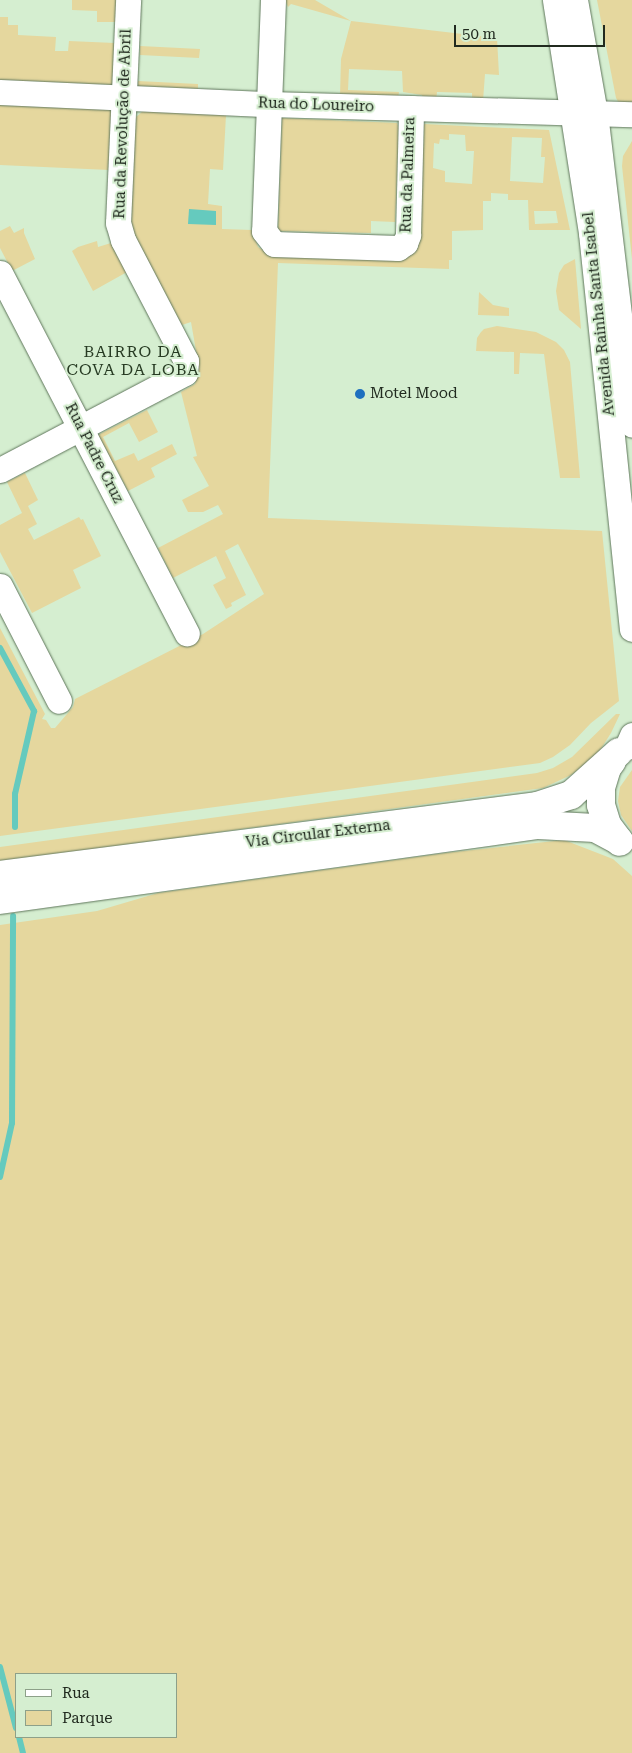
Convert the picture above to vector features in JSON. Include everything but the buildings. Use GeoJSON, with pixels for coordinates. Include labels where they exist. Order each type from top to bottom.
{"type":"FeatureCollection","features":[{"type":"Feature","properties":{"kind":"main road"},"geometry":{"type":"LineString","coordinates":[[626,846],[607,825],[600,806],[601,788],[607,768],[628,744]]}},
{"type":"Feature","properties":{"kind":"main road","name":"Via Circular Externa"},"geometry":{"type":"LineString","coordinates":[[0,876],[538,806],[571,795],[628,744]]}},
{"type":"Feature","properties":{"kind":"main road","name":"Via Circular Externa"},"geometry":{"type":"LineString","coordinates":[[0,900],[538,824],[595,828],[626,846]]}},
{"type":"Feature","properties":{"kind":"street","name":"Rua da Revolução de Abril"},"geometry":{"type":"LineString","coordinates":[[82,428],[186,374],[186,361],[123,240],[118,223],[128,0]]}},
{"type":"Feature","properties":{"kind":"street"},"geometry":{"type":"LineString","coordinates":[[269,104],[273,0]]}},
{"type":"Feature","properties":{"kind":"street","name":"Avenida Rainha Santa Isabel"},"geometry":{"type":"LineString","coordinates":[[556,0],[585,113],[632,425]]}},
{"type":"Feature","properties":{"kind":"street","name":"Avenida Rainha Santa Isabel"},"geometry":{"type":"LineString","coordinates":[[575,0],[585,113],[591,234],[632,629]]}},
{"type":"Feature","properties":{"kind":"street","name":"Rua do Loureiro"},"geometry":{"type":"LineString","coordinates":[[0,92],[269,104],[632,114]]}},
{"type":"Feature","properties":{"kind":"street","name":"Rua da Palmeira"},"geometry":{"type":"LineString","coordinates":[[269,104],[264,231],[274,244],[398,248],[405,243],[408,235],[411,108]]}},
{"type":"Feature","properties":{"kind":"street","name":"Rua Padre Cruz"},"geometry":{"type":"LineString","coordinates":[[0,273],[82,428],[187,634]]}},
{"type":"Feature","properties":{"kind":"street"},"geometry":{"type":"LineString","coordinates":[[0,470],[82,428]]}},
{"type":"Feature","properties":{"kind":"street"},"geometry":{"type":"LineString","coordinates":[[0,586],[59,701]]}},
{"type":"Feature","properties":{"kind":"green space"},"geometry":{"type":"Polygon","coordinates":[[[72,0],[117,0],[116,22],[97,22],[97,11],[72,10],[72,0]]]}},
{"type":"Feature","properties":{"kind":"green space"},"geometry":{"type":"Polygon","coordinates":[[[285,0],[315,0],[351,21],[291,4],[288,7],[285,0]]]}},
{"type":"Feature","properties":{"kind":"green space"},"geometry":{"type":"Polygon","coordinates":[[[597,0],[632,0],[632,105],[619,103],[616,98],[597,0]]]}},
{"type":"Feature","properties":{"kind":"green space"},"geometry":{"type":"Polygon","coordinates":[[[0,17],[8,17],[8,25],[18,25],[18,35],[56,37],[55,51],[68,51],[69,41],[115,43],[113,85],[0,80],[0,17]]]}},
{"type":"Feature","properties":{"kind":"green space"},"geometry":{"type":"Polygon","coordinates":[[[351,21],[497,38],[499,75],[485,74],[483,101],[472,98],[472,93],[437,92],[436,101],[422,100],[422,95],[403,92],[402,71],[349,69],[348,90],[399,92],[398,99],[340,96],[341,59],[351,21]]]}},
{"type":"Feature","properties":{"kind":"green space"},"geometry":{"type":"Polygon","coordinates":[[[140,46],[200,49],[199,58],[140,55],[140,46]]]}},
{"type":"Feature","properties":{"kind":"green space"},"geometry":{"type":"Polygon","coordinates":[[[138,81],[198,84],[198,89],[138,86],[138,81]]]}},
{"type":"Feature","properties":{"kind":"green space"},"geometry":{"type":"Polygon","coordinates":[[[0,105],[112,109],[109,170],[0,165],[0,105]]]}},
{"type":"Feature","properties":{"kind":"green space"},"geometry":{"type":"Polygon","coordinates":[[[143,111],[226,115],[223,170],[210,169],[208,204],[222,206],[222,229],[252,230],[258,247],[273,256],[410,254],[418,245],[420,233],[424,124],[549,130],[570,230],[529,230],[528,200],[508,200],[508,194],[491,193],[491,201],[483,201],[483,230],[452,231],[452,260],[449,260],[449,269],[278,263],[268,518],[602,531],[619,701],[591,723],[570,745],[553,757],[540,763],[0,836],[0,628],[45,714],[42,719],[46,720],[51,728],[55,728],[73,707],[75,699],[203,634],[264,594],[238,544],[225,551],[246,595],[231,603],[232,606],[226,609],[213,585],[226,578],[216,556],[173,578],[158,548],[223,514],[218,505],[203,512],[188,512],[182,500],[209,486],[193,457],[197,456],[181,392],[195,384],[199,368],[191,322],[182,325],[131,229],[135,118],[143,111]],[[449,134],[449,140],[440,139],[439,144],[434,143],[433,168],[445,171],[445,182],[472,184],[474,151],[466,151],[465,135],[449,134]],[[512,137],[510,181],[543,183],[545,157],[541,157],[542,138],[512,137]],[[534,211],[535,224],[558,223],[556,211],[534,211]]]}},
{"type":"Feature","properties":{"kind":"green space"},"geometry":{"type":"Polygon","coordinates":[[[282,118],[397,123],[399,128],[395,222],[371,221],[371,233],[278,231],[282,118]]]}},
{"type":"Feature","properties":{"kind":"green space"},"geometry":{"type":"Polygon","coordinates":[[[632,141],[632,259],[622,166],[623,156],[632,141]]]}},
{"type":"Feature","properties":{"kind":"green space"},"geometry":{"type":"Polygon","coordinates":[[[10,226],[14,233],[24,228],[24,233],[35,259],[12,271],[0,248],[0,231],[10,226]]]}},
{"type":"Feature","properties":{"kind":"green space"},"geometry":{"type":"Polygon","coordinates":[[[97,241],[98,247],[111,243],[127,272],[93,291],[72,251],[97,241]]]}},
{"type":"Feature","properties":{"kind":"green space"},"geometry":{"type":"Polygon","coordinates":[[[575,259],[581,329],[559,310],[556,291],[559,273],[564,265],[575,259]]]}},
{"type":"Feature","properties":{"kind":"green space"},"geometry":{"type":"Polygon","coordinates":[[[479,292],[493,305],[509,308],[509,316],[478,315],[479,292]]]}},
{"type":"Feature","properties":{"kind":"green space"},"geometry":{"type":"Polygon","coordinates":[[[497,326],[536,332],[556,342],[564,350],[570,362],[580,478],[560,478],[544,354],[520,353],[519,374],[514,374],[514,352],[476,351],[477,338],[481,332],[484,329],[497,326]]]}},
{"type":"Feature","properties":{"kind":"green space"},"geometry":{"type":"Polygon","coordinates":[[[147,410],[158,432],[139,442],[129,423],[103,437],[115,461],[134,453],[138,461],[172,444],[177,454],[151,468],[155,477],[128,491],[98,435],[147,410]]]}},
{"type":"Feature","properties":{"kind":"green space"},"geometry":{"type":"Polygon","coordinates":[[[25,473],[38,500],[28,506],[37,524],[28,529],[34,540],[79,517],[81,520],[83,519],[101,556],[73,570],[81,588],[32,613],[0,552],[0,525],[22,513],[7,482],[25,473]]]}},
{"type":"Feature","properties":{"kind":"green space"},"geometry":{"type":"Polygon","coordinates":[[[616,714],[620,714],[597,755],[571,775],[543,788],[0,862],[0,847],[537,773],[553,768],[572,757],[616,714]]]}},
{"type":"Feature","properties":{"kind":"green space"},"geometry":{"type":"Polygon","coordinates":[[[632,770],[632,831],[621,815],[618,801],[620,787],[632,770]]]}},
{"type":"Feature","properties":{"kind":"green space"},"geometry":{"type":"Polygon","coordinates":[[[564,840],[613,859],[632,876],[632,1753],[0,1753],[0,925],[97,911],[158,893],[445,853],[564,840]]]}},
{"type":"Feature","properties":{"kind":"water"},"geometry":{"type":"Polygon","coordinates":[[[189,209],[216,211],[216,225],[188,224],[189,209]]]}},
{"type":"Feature","properties":{"kind":"waterway"},"geometry":{"type":"LineString","coordinates":[[0,648],[34,711],[15,794],[15,827]]}},
{"type":"Feature","properties":{"kind":"waterway"},"geometry":{"type":"LineString","coordinates":[[0,1177],[12,1123],[13,916]]}},
{"type":"Feature","properties":{"kind":"waterway"},"geometry":{"type":"LineString","coordinates":[[0,1667],[15,1724]]}},
{"type":"Feature","properties":{"kind":"waterway"},"geometry":{"type":"LineString","coordinates":[[19,1738],[23,1753]]}},
{"type":"Feature","properties":{"kind":"place","name":"Motel Mood"},"geometry":{"type":"Point","coordinates":[360,394]}},
{"type":"Feature","properties":{"kind":"district","name":"BAIRRO DA COVA DA LOBA"},"geometry":{"type":"Point","coordinates":[133,361]}}]}
